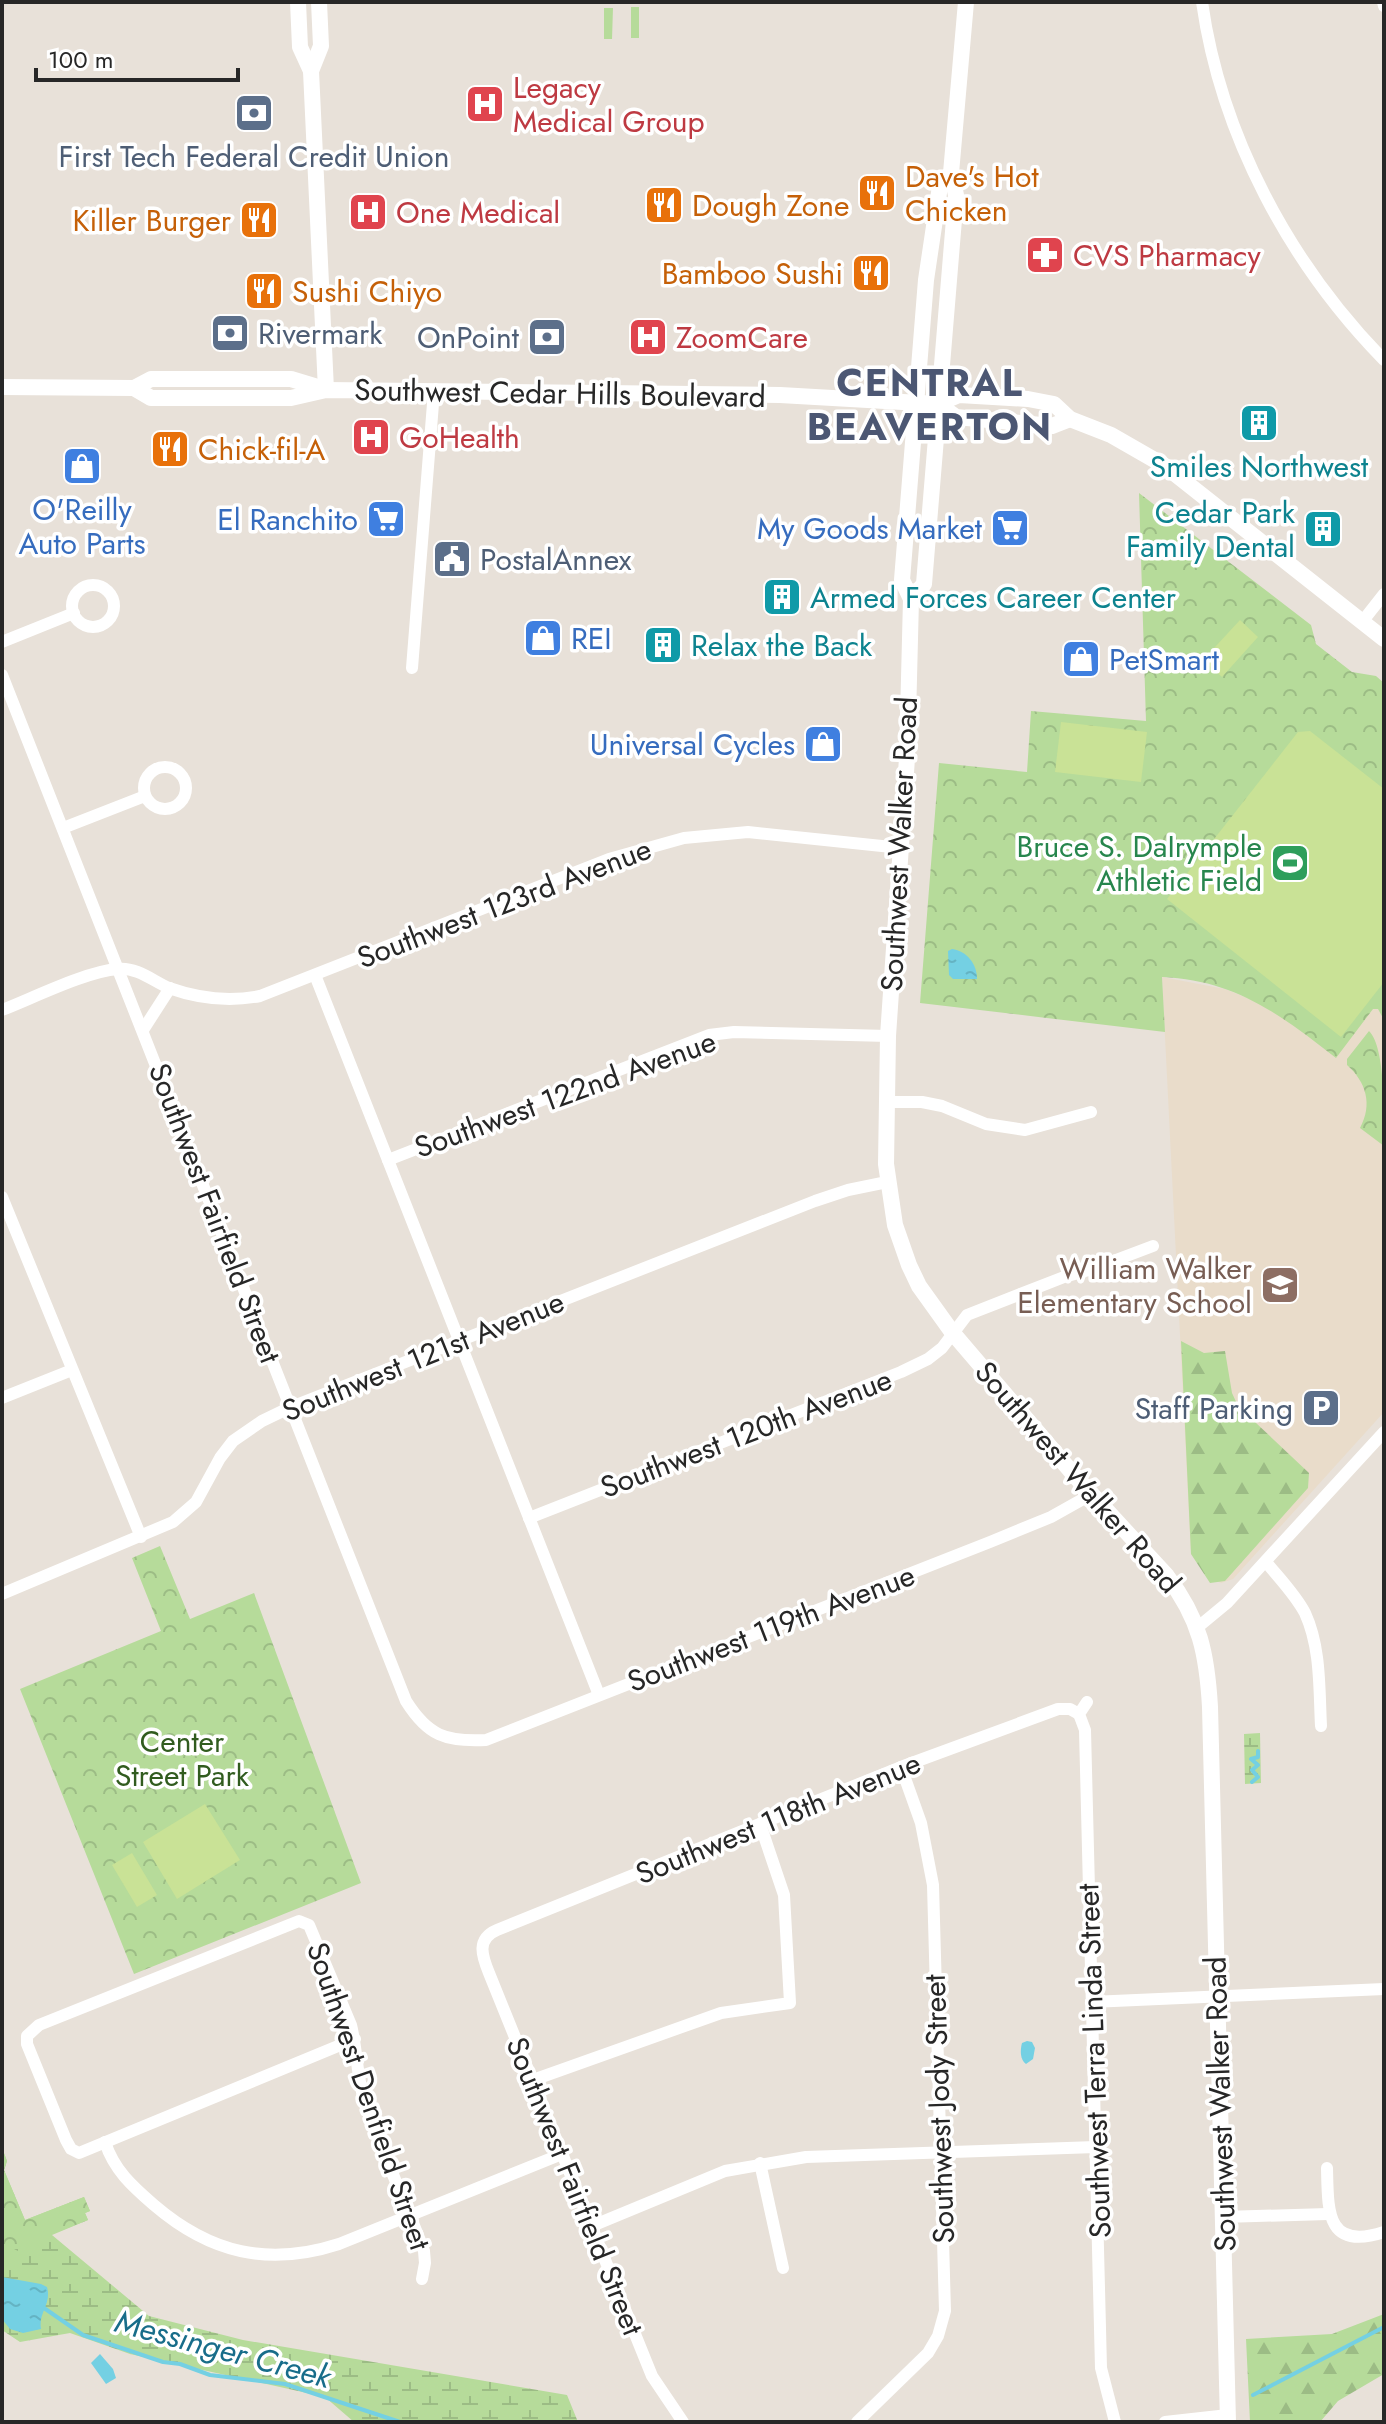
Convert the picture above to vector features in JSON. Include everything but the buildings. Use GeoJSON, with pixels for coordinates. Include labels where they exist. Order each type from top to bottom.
{"type":"FeatureCollection","features":[{"type":"Feature","properties":{"kind":"main road"},"geometry":{"type":"LineString","coordinates":[[298,2],[300,47],[311,71],[326,390]]}},
{"type":"Feature","properties":{"kind":"main road"},"geometry":{"type":"LineString","coordinates":[[311,71],[321,46],[319,2]]}},
{"type":"Feature","properties":{"kind":"main road","name":"Southwest Walker Road"},"geometry":{"type":"LineString","coordinates":[[911,599],[924,584],[956,195],[951,173],[966,2]]}},
{"type":"Feature","properties":{"kind":"main road","name":"Southwest Walker Road"},"geometry":{"type":"LineString","coordinates":[[951,173],[940,186],[926,280],[902,580],[911,599],[907,758],[888,1036],[887,1182],[895,1225],[909,1265],[930,1302],[952,1332],[1092,1494],[1167,1576],[1187,1604],[1198,1627],[1210,1707],[1228,2419]]}},
{"type":"Feature","properties":{"kind":"main road","name":"Southwest Cedar Hills Boulevard"},"geometry":{"type":"LineString","coordinates":[[2,387],[134,388],[151,398],[165,399],[291,398],[326,390],[764,395],[938,404],[959,395],[1028,399],[1054,404],[1070,419],[1111,435],[1165,466],[1384,639]]}},
{"type":"Feature","properties":{"kind":"main road","name":"Southwest Cedar Hills Boulevard"},"geometry":{"type":"LineString","coordinates":[[938,404],[956,417],[1052,426],[1070,419]]}},
{"type":"Feature","properties":{"kind":"street"},"geometry":{"type":"LineString","coordinates":[[1202,2],[1221,86],[1268,201],[1294,248],[1340,312],[1384,360]]}},
{"type":"Feature","properties":{"kind":"street"},"geometry":{"type":"LineString","coordinates":[[412,668],[434,391]]}},
{"type":"Feature","properties":{"kind":"street"},"geometry":{"type":"LineString","coordinates":[[1362,622],[1384,594]]}},
{"type":"Feature","properties":{"kind":"street"},"geometry":{"type":"LineString","coordinates":[[2,642],[74,613]]}},
{"type":"Feature","properties":{"kind":"street","name":"Southwest Fairfield Street"},"geometry":{"type":"LineString","coordinates":[[2,675],[406,1701],[428,1729],[444,1737]]}},
{"type":"Feature","properties":{"kind":"street"},"geometry":{"type":"LineString","coordinates":[[63,828],[145,796]]}},
{"type":"Feature","properties":{"kind":"street","name":"Southwest 123rd Avenue"},"geometry":{"type":"LineString","coordinates":[[119,969],[137,972],[170,988],[232,1001],[260,996],[609,859],[684,838],[748,832],[901,848]]}},
{"type":"Feature","properties":{"kind":"street"},"geometry":{"type":"LineString","coordinates":[[2,1010],[75,981],[119,969]]}},
{"type":"Feature","properties":{"kind":"street"},"geometry":{"type":"LineString","coordinates":[[315,975],[599,1695]]}},
{"type":"Feature","properties":{"kind":"street"},"geometry":{"type":"LineString","coordinates":[[143,1030],[170,988]]}},
{"type":"Feature","properties":{"kind":"street","name":"Southwest 122nd Avenue"},"geometry":{"type":"LineString","coordinates":[[388,1160],[709,1035],[734,1032],[888,1036]]}},
{"type":"Feature","properties":{"kind":"street"},"geometry":{"type":"LineString","coordinates":[[886,1102],[922,1102],[942,1106],[986,1124],[1016,1130],[1035,1129],[1091,1112]]}},
{"type":"Feature","properties":{"kind":"street","name":"Southwest 121st Avenue"},"geometry":{"type":"LineString","coordinates":[[2,1594],[173,1522],[196,1502],[233,1441],[262,1421],[291,1407],[815,1201],[887,1182]]}},
{"type":"Feature","properties":{"kind":"street"},"geometry":{"type":"LineString","coordinates":[[3,1203],[141,1537]]}},
{"type":"Feature","properties":{"kind":"street","name":"Southwest 120th Avenue"},"geometry":{"type":"LineString","coordinates":[[529,1518],[901,1372],[928,1359],[942,1348],[967,1315],[1153,1246]]}},
{"type":"Feature","properties":{"kind":"street"},"geometry":{"type":"LineString","coordinates":[[2,1398],[72,1370]]}},
{"type":"Feature","properties":{"kind":"street"},"geometry":{"type":"LineString","coordinates":[[1198,1627],[1221,1609],[1266,1562],[1384,1432]]}},
{"type":"Feature","properties":{"kind":"street","name":"Southwest 119th Avenue"},"geometry":{"type":"LineString","coordinates":[[444,1737],[461,1741],[486,1740],[1027,1527],[1092,1494]]}},
{"type":"Feature","properties":{"kind":"street"},"geometry":{"type":"LineString","coordinates":[[1266,1562],[1298,1602],[1311,1630],[1317,1652],[1321,1726]]}},
{"type":"Feature","properties":{"kind":"street"},"geometry":{"type":"LineString","coordinates":[[1079,1714],[1087,1702]]}},
{"type":"Feature","properties":{"kind":"street","name":"Southwest 118th Avenue"},"geometry":{"type":"LineString","coordinates":[[482,1944],[490,1933],[901,1767],[1064,1707],[1079,1714]]}},
{"type":"Feature","properties":{"kind":"street","name":"Southwest Terra Linda Street"},"geometry":{"type":"LineString","coordinates":[[1079,1714],[1085,1730],[1101,2368],[1115,2422]]}},
{"type":"Feature","properties":{"kind":"street","name":"Southwest Jody Street"},"geometry":{"type":"LineString","coordinates":[[857,2422],[928,2353],[938,2336],[945,2311],[933,1885],[921,1823],[901,1767]]}},
{"type":"Feature","properties":{"kind":"street"},"geometry":{"type":"LineString","coordinates":[[533,2080],[721,2013],[790,2003],[784,1895],[760,1824]]}},
{"type":"Feature","properties":{"kind":"street","name":"Southwest Denfield Street"},"geometry":{"type":"LineString","coordinates":[[105,2142],[79,2153],[71,2149],[27,2044],[27,2036],[39,2025],[299,1921],[309,1925],[355,2039],[363,2098],[425,2256],[422,2279]]}},
{"type":"Feature","properties":{"kind":"street","name":"Southwest Fairfield Street"},"geometry":{"type":"LineString","coordinates":[[482,1944],[482,1955],[652,2376],[683,2422]]}},
{"type":"Feature","properties":{"kind":"street"},"geometry":{"type":"LineString","coordinates":[[1091,2002],[1384,1989]]}},
{"type":"Feature","properties":{"kind":"street"},"geometry":{"type":"LineString","coordinates":[[355,2039],[105,2142],[111,2159],[130,2185],[174,2220],[225,2248],[270,2256],[311,2252],[562,2154]]}},
{"type":"Feature","properties":{"kind":"street"},"geometry":{"type":"LineString","coordinates":[[592,2226],[725,2171],[760,2163],[806,2157],[1096,2147]]}},
{"type":"Feature","properties":{"kind":"street"},"geometry":{"type":"LineString","coordinates":[[760,2163],[783,2268]]}},
{"type":"Feature","properties":{"kind":"street"},"geometry":{"type":"LineString","coordinates":[[1327,2168],[1328,2214],[1341,2233],[1357,2237],[1384,2232]]}},
{"type":"Feature","properties":{"kind":"street"},"geometry":{"type":"LineString","coordinates":[[1223,2217],[1328,2214]]}},
{"type":"Feature","properties":{"kind":"street"},"geometry":{"type":"LineString","coordinates":[[1165,2422],[1228,2419]]}},
{"type":"Feature","properties":{"kind":"shaded area","name":"William Walker Elementary School"},"geometry":{"type":"Polygon","coordinates":[[[1162,977],[1225,989],[1260,1003],[1287,1019],[1378,1008],[1384,1020],[1384,1412],[1233,1579],[1221,1583],[1210,1578],[1191,1554],[1162,977]]]}},
{"type":"Feature","properties":{"kind":"green space"},"geometry":{"type":"Polygon","coordinates":[[[631,7],[639,7],[639,38],[631,38],[631,7]]]}},
{"type":"Feature","properties":{"kind":"green space"},"geometry":{"type":"Polygon","coordinates":[[[604,8],[613,8],[612,39],[604,39],[604,8]]]}},
{"type":"Feature","properties":{"kind":"green space"},"geometry":{"type":"Polygon","coordinates":[[[1139,493],[1311,625],[1316,644],[1352,672],[1376,676],[1384,683],[1384,1020],[1378,1009],[1373,1009],[1336,1058],[1256,1002],[1212,985],[1188,980],[1162,977],[1165,1032],[920,1003],[939,763],[1027,772],[1031,711],[1146,721],[1139,493]]]}},
{"type":"Feature","properties":{"kind":"green space"},"geometry":{"type":"Polygon","coordinates":[[[1240,620],[1258,637],[1222,677],[1203,660],[1240,620]]]}},
{"type":"Feature","properties":{"kind":"green space"},"geometry":{"type":"Polygon","coordinates":[[[1061,722],[1147,732],[1141,782],[1055,772],[1061,722]]]}},
{"type":"Feature","properties":{"kind":"green space","name":"Bruce S. DaIrymple Athletic Field"},"geometry":{"type":"Polygon","coordinates":[[[1310,731],[1384,789],[1384,982],[1341,1037],[1167,899],[1298,732],[1310,731]]]}},
{"type":"Feature","properties":{"kind":"green space"},"geometry":{"type":"Polygon","coordinates":[[[1369,1031],[1375,1039],[1381,1067],[1384,1146],[1360,1128],[1366,1110],[1366,1094],[1347,1065],[1347,1059],[1369,1031]]]}},
{"type":"Feature","properties":{"kind":"green space"},"geometry":{"type":"Polygon","coordinates":[[[1181,1341],[1204,1353],[1225,1351],[1232,1393],[1238,1406],[1309,1473],[1308,1488],[1225,1581],[1210,1583],[1191,1554],[1181,1341]]]}},
{"type":"Feature","properties":{"kind":"green space","name":"Center Street Park"},"geometry":{"type":"Polygon","coordinates":[[[160,1546],[190,1619],[254,1593],[361,1883],[134,1974],[20,1689],[161,1631],[132,1558],[160,1546]]]}},
{"type":"Feature","properties":{"kind":"green space"},"geometry":{"type":"Polygon","coordinates":[[[1260,1733],[1261,1783],[1245,1784],[1244,1734],[1260,1733]]]}},
{"type":"Feature","properties":{"kind":"green space"},"geometry":{"type":"Polygon","coordinates":[[[205,1804],[240,1860],[177,1899],[143,1842],[205,1804]]]}},
{"type":"Feature","properties":{"kind":"green space"},"geometry":{"type":"Polygon","coordinates":[[[132,1853],[157,1895],[137,1907],[112,1865],[132,1853]]]}},
{"type":"Feature","properties":{"kind":"green space"},"geometry":{"type":"Polygon","coordinates":[[[2,2148],[7,2161],[4,2170],[25,2220],[84,2197],[90,2211],[85,2213],[88,2220],[52,2235],[149,2316],[243,2340],[567,2395],[578,2422],[354,2422],[325,2397],[130,2354],[70,2333],[20,2342],[2,2330],[2,2148]]]}},
{"type":"Feature","properties":{"kind":"green space"},"geometry":{"type":"Polygon","coordinates":[[[2,2148],[7,2161],[4,2170],[25,2220],[84,2197],[90,2211],[85,2213],[88,2220],[14,2249],[24,2254],[2,2263],[2,2148]]]}},
{"type":"Feature","properties":{"kind":"green space"},"geometry":{"type":"Polygon","coordinates":[[[1384,2314],[1384,2374],[1338,2401],[1320,2422],[1250,2422],[1246,2339],[1332,2334],[1384,2314]]]}},
{"type":"Feature","properties":{"kind":"water"},"geometry":{"type":"Polygon","coordinates":[[[952,949],[970,959],[977,979],[953,979],[949,975],[948,951],[952,949]]]}},
{"type":"Feature","properties":{"kind":"water"},"geometry":{"type":"Polygon","coordinates":[[[1032,2042],[1035,2048],[1033,2059],[1026,2064],[1021,2052],[1022,2043],[1032,2042]]]}},
{"type":"Feature","properties":{"kind":"water"},"geometry":{"type":"Polygon","coordinates":[[[2,2277],[47,2287],[48,2298],[41,2318],[41,2329],[23,2333],[10,2329],[2,2319],[2,2277]]]}},
{"type":"Feature","properties":{"kind":"water"},"geometry":{"type":"Polygon","coordinates":[[[100,2354],[113,2369],[116,2378],[106,2384],[91,2363],[100,2354]]]}},
{"type":"Feature","properties":{"kind":"waterway"},"geometry":{"type":"LineString","coordinates":[[1252,1782],[1258,1777],[1252,1770],[1258,1765],[1251,1759],[1258,1757],[1258,1751]]}},
{"type":"Feature","properties":{"kind":"waterway","name":"Messinger Creek"},"geometry":{"type":"LineString","coordinates":[[44,2308],[83,2335],[163,2362],[180,2364],[210,2375],[285,2384],[400,2422]]}},
{"type":"Feature","properties":{"kind":"waterway"},"geometry":{"type":"LineString","coordinates":[[1253,2395],[1384,2327]]}},
{"type":"Feature","properties":{"kind":"place","name":"Legacy Medical Group"},"geometry":{"type":"Point","coordinates":[485,104]}},
{"type":"Feature","properties":{"kind":"place","name":"First Tech Federal Credit Union"},"geometry":{"type":"Point","coordinates":[254,113]}},
{"type":"Feature","properties":{"kind":"place","name":"Dave's Hot Chicken"},"geometry":{"type":"Point","coordinates":[877,193]}},
{"type":"Feature","properties":{"kind":"place","name":"Dough Zone"},"geometry":{"type":"Point","coordinates":[664,205]}},
{"type":"Feature","properties":{"kind":"place","name":"One Medical"},"geometry":{"type":"Point","coordinates":[368,212]}},
{"type":"Feature","properties":{"kind":"place","name":"Killer Burger"},"geometry":{"type":"Point","coordinates":[259,220]}},
{"type":"Feature","properties":{"kind":"place","name":"CVS Pharmacy"},"geometry":{"type":"Point","coordinates":[1045,255]}},
{"type":"Feature","properties":{"kind":"place","name":"Bamboo Sushi"},"geometry":{"type":"Point","coordinates":[871,273]}},
{"type":"Feature","properties":{"kind":"place","name":"Sushi Chiyo"},"geometry":{"type":"Point","coordinates":[264,291]}},
{"type":"Feature","properties":{"kind":"place","name":"Rivermark"},"geometry":{"type":"Point","coordinates":[230,333]}},
{"type":"Feature","properties":{"kind":"place","name":"OnPoint"},"geometry":{"type":"Point","coordinates":[547,337]}},
{"type":"Feature","properties":{"kind":"place","name":"ZoomCare"},"geometry":{"type":"Point","coordinates":[648,337]}},
{"type":"Feature","properties":{"kind":"place","name":"Smiles Northwest"},"geometry":{"type":"Point","coordinates":[1259,423]}},
{"type":"Feature","properties":{"kind":"place","name":"GoHealth"},"geometry":{"type":"Point","coordinates":[371,437]}},
{"type":"Feature","properties":{"kind":"place","name":"Chick-fil-A"},"geometry":{"type":"Point","coordinates":[170,449]}},
{"type":"Feature","properties":{"kind":"place","name":"O'Reilly Auto Parts"},"geometry":{"type":"Point","coordinates":[82,466]}},
{"type":"Feature","properties":{"kind":"place","name":"El Ranchito"},"geometry":{"type":"Point","coordinates":[386,519]}},
{"type":"Feature","properties":{"kind":"place","name":"My Goods Market"},"geometry":{"type":"Point","coordinates":[1010,528]}},
{"type":"Feature","properties":{"kind":"place","name":"Cedar Park Family Dental"},"geometry":{"type":"Point","coordinates":[1323,529]}},
{"type":"Feature","properties":{"kind":"place","name":"PostalAnnex"},"geometry":{"type":"Point","coordinates":[452,559]}},
{"type":"Feature","properties":{"kind":"place","name":"Armed Forces Career Center"},"geometry":{"type":"Point","coordinates":[782,597]}},
{"type":"Feature","properties":{"kind":"place","name":"REI"},"geometry":{"type":"Point","coordinates":[543,638]}},
{"type":"Feature","properties":{"kind":"place","name":"Relax the Back"},"geometry":{"type":"Point","coordinates":[663,645]}},
{"type":"Feature","properties":{"kind":"place","name":"PetSmart"},"geometry":{"type":"Point","coordinates":[1081,659]}},
{"type":"Feature","properties":{"kind":"place","name":"Universal Cycles"},"geometry":{"type":"Point","coordinates":[823,744]}},
{"type":"Feature","properties":{"kind":"place","name":"Bruce S. DaIrymple Athletic Field"},"geometry":{"type":"Point","coordinates":[1290,863]}},
{"type":"Feature","properties":{"kind":"place","name":"William Walker Elementary School"},"geometry":{"type":"Point","coordinates":[1280,1285]}},
{"type":"Feature","properties":{"kind":"place","name":"Staff Parking"},"geometry":{"type":"Point","coordinates":[1321,1408]}},
{"type":"Feature","properties":{"kind":"district","name":"CENTRAL BEAVERTON"},"geometry":{"type":"Point","coordinates":[930,404]}}]}
